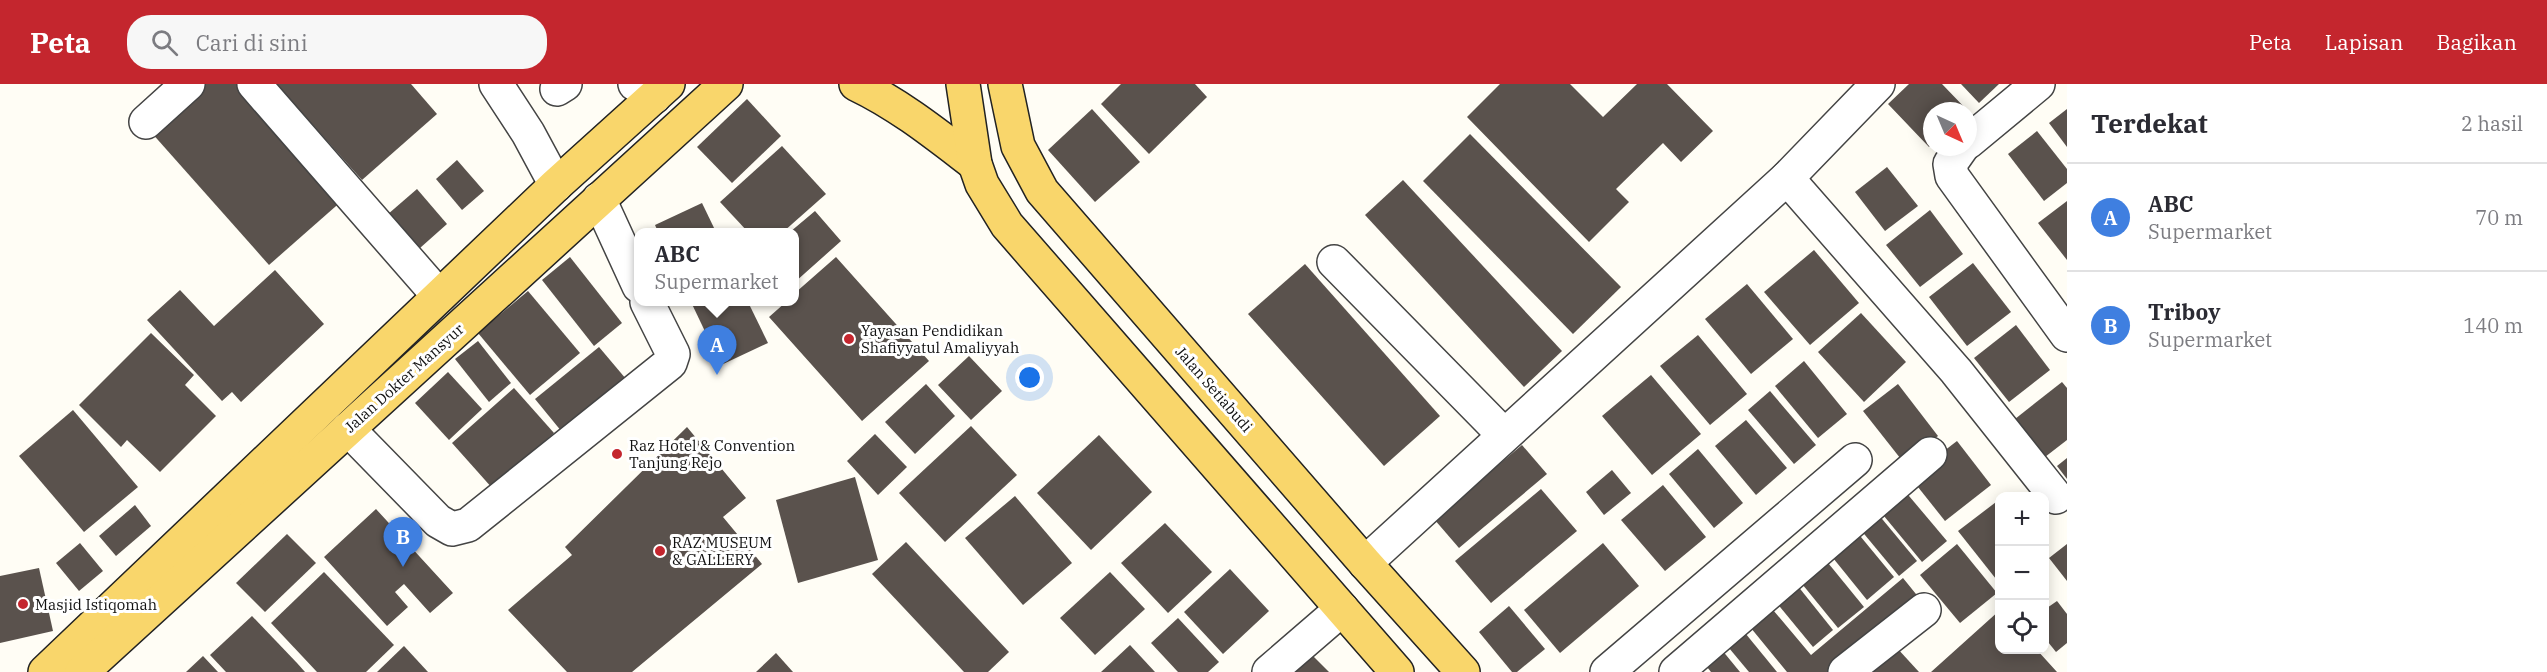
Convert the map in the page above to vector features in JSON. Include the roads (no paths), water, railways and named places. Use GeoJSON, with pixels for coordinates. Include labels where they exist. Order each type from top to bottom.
{"type":"FeatureCollection","features":[{"type":"Feature","properties":{"kind":"main road","name":"Jalan Dokter Mansyur"},"geometry":{"type":"LineString","coordinates":[[45,672],[244,503],[348,429],[726,84]]}},
{"type":"Feature","properties":{"kind":"main road"},"geometry":{"type":"LineString","coordinates":[[856,84],[880,95],[907,112],[975,164]]}},
{"type":"Feature","properties":{"kind":"main road"},"geometry":{"type":"LineString","coordinates":[[963,84],[975,164],[982,184],[1007,225],[1397,672]]}},
{"type":"Feature","properties":{"kind":"main road","name":"Jalan Setiabudi"},"geometry":{"type":"LineString","coordinates":[[1005,84],[1018,146],[1042,191],[1365,563],[1463,672]]}},
{"type":"Feature","properties":{"kind":"main road","name":"Jalan Dokter Mansyur"},"geometry":{"type":"LineString","coordinates":[[82,672],[439,296],[556,185],[652,88]]}},
{"type":"Feature","properties":{"kind":"street"},"geometry":{"type":"LineString","coordinates":[[146,122],[188,84]]}},
{"type":"Feature","properties":{"kind":"street"},"geometry":{"type":"LineString","coordinates":[[254,84],[439,296]]}},
{"type":"Feature","properties":{"kind":"street"},"geometry":{"type":"LineString","coordinates":[[496,84],[528,134],[556,185]]}},
{"type":"Feature","properties":{"kind":"street"},"geometry":{"type":"LineString","coordinates":[[1365,563],[1787,178],[1878,84]]}},
{"type":"Feature","properties":{"kind":"street"},"geometry":{"type":"LineString","coordinates":[[1977,135],[2038,84]]}},
{"type":"Feature","properties":{"kind":"street"},"geometry":{"type":"LineString","coordinates":[[1954,156],[1950,170],[1952,176],[2067,335]]}},
{"type":"Feature","properties":{"kind":"street"},"geometry":{"type":"LineString","coordinates":[[1787,178],[1956,371],[2056,497]]}},
{"type":"Feature","properties":{"kind":"street"},"geometry":{"type":"LineString","coordinates":[[599,199],[634,275]]}},
{"type":"Feature","properties":{"kind":"street"},"geometry":{"type":"LineString","coordinates":[[1334,261],[1504,435]]}},
{"type":"Feature","properties":{"kind":"street"},"geometry":{"type":"LineString","coordinates":[[348,429],[438,521],[452,529],[468,525],[670,363],[673,354],[649,306]]}},
{"type":"Feature","properties":{"kind":"street"},"geometry":{"type":"LineString","coordinates":[[1676,672],[1930,454]]}},
{"type":"Feature","properties":{"kind":"street"},"geometry":{"type":"LineString","coordinates":[[1607,672],[1855,460]]}},
{"type":"Feature","properties":{"kind":"street"},"geometry":{"type":"LineString","coordinates":[[1269,672],[1342,609]]}},
{"type":"Feature","properties":{"kind":"street"},"geometry":{"type":"LineString","coordinates":[[1845,672],[1924,610]]}},
{"type":"Feature","properties":{"kind":"place","name":"Yayasan Pendidikan Shafiyyatul Amaliyyah"},"geometry":{"type":"Point","coordinates":[849,339]}},
{"type":"Feature","properties":{"kind":"place","name":"ABC"},"geometry":{"type":"Point","coordinates":[717,375]}},
{"type":"Feature","properties":{"kind":"place","name":"Raz Hotel & Convention Tanjung Rejo"},"geometry":{"type":"Point","coordinates":[617,454]}},
{"type":"Feature","properties":{"kind":"place","name":"RAZ MUSEUM & GALLERY"},"geometry":{"type":"Point","coordinates":[660,551]}},
{"type":"Feature","properties":{"kind":"place","name":"Triboy"},"geometry":{"type":"Point","coordinates":[403,567]}},
{"type":"Feature","properties":{"kind":"place","name":"Masjid Istiqomah"},"geometry":{"type":"Point","coordinates":[23,604]}}]}
